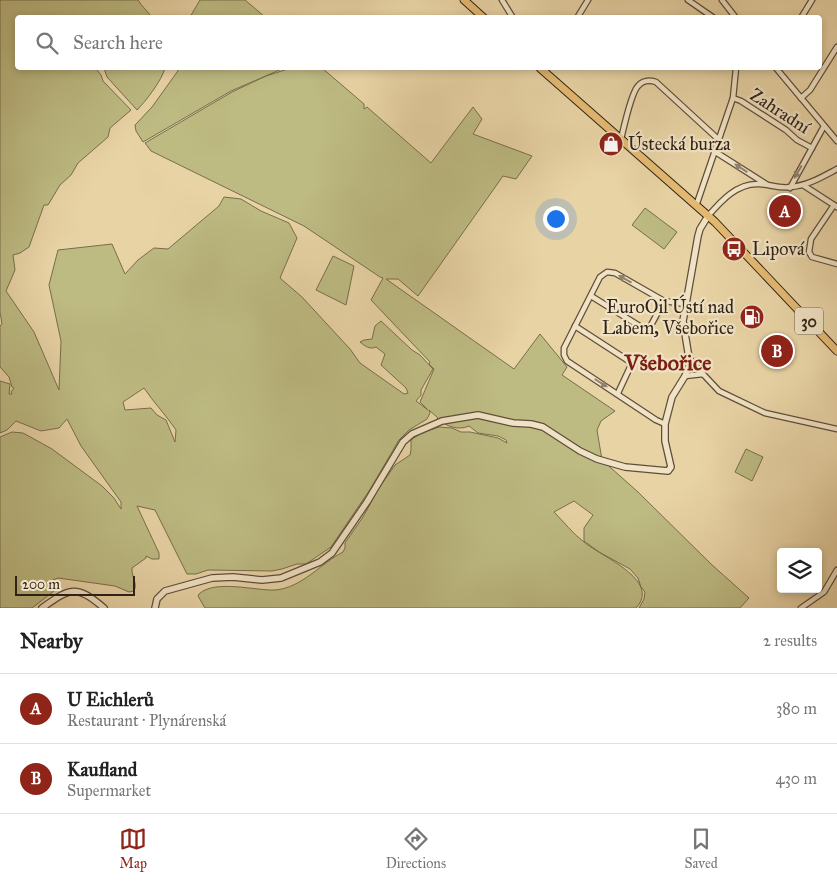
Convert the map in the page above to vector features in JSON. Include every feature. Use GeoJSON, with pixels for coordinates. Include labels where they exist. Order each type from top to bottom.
{"type":"FeatureCollection","features":[{"type":"Feature","properties":{"kind":"main road"},"geometry":{"type":"LineString","coordinates":[[464,0],[481,15]]}},
{"type":"Feature","properties":{"kind":"main road","name":"30"},"geometry":{"type":"LineString","coordinates":[[544,70],[708,216],[837,350]]}},
{"type":"Feature","properties":{"kind":"street"},"geometry":{"type":"LineString","coordinates":[[502,0],[511,15]]}},
{"type":"Feature","properties":{"kind":"street"},"geometry":{"type":"LineString","coordinates":[[579,15],[588,0]]}},
{"type":"Feature","properties":{"kind":"street"},"geometry":{"type":"LineString","coordinates":[[688,0],[710,15]]}},
{"type":"Feature","properties":{"kind":"street"},"geometry":{"type":"LineString","coordinates":[[722,0],[734,15]]}},
{"type":"Feature","properties":{"kind":"street"},"geometry":{"type":"LineString","coordinates":[[803,15],[812,0]]}},
{"type":"Feature","properties":{"kind":"street"},"geometry":{"type":"LineString","coordinates":[[801,98],[810,90],[837,47]]}},
{"type":"Feature","properties":{"kind":"street"},"geometry":{"type":"LineString","coordinates":[[696,206],[733,98],[736,70]]}},
{"type":"Feature","properties":{"kind":"street"},"geometry":{"type":"LineString","coordinates":[[778,70],[837,142]]}},
{"type":"Feature","properties":{"kind":"street"},"geometry":{"type":"LineString","coordinates":[[621,139],[634,91],[642,82],[649,80],[656,82],[718,139]]}},
{"type":"Feature","properties":{"kind":"street","name":"Zahradní"},"geometry":{"type":"LineString","coordinates":[[733,98],[741,101],[786,130],[797,140],[812,148]]}},
{"type":"Feature","properties":{"kind":"street","name":"Zahradní"},"geometry":{"type":"LineString","coordinates":[[790,188],[824,126]]}},
{"type":"Feature","properties":{"kind":"street"},"geometry":{"type":"LineString","coordinates":[[714,151],[767,185]]}},
{"type":"Feature","properties":{"kind":"street"},"geometry":{"type":"LineString","coordinates":[[154,608],[157,599],[165,591],[219,578],[233,577],[262,580],[281,578],[320,562],[332,553],[367,502],[403,442],[412,434],[442,420],[478,415],[512,423],[531,424],[543,427],[587,456],[625,467],[666,472],[671,467],[665,440],[665,424],[672,397],[688,370],[689,358],[683,321],[700,229],[708,216],[723,199],[739,188],[748,185],[767,185],[790,188],[803,185],[837,169]]}},
{"type":"Feature","properties":{"kind":"street"},"geometry":{"type":"LineString","coordinates":[[803,185],[835,206],[811,240],[809,252],[812,256],[836,262]]}},
{"type":"Feature","properties":{"kind":"street"},"geometry":{"type":"LineString","coordinates":[[665,424],[656,420],[618,393],[567,361],[564,355],[564,348],[600,277],[606,272],[611,272],[664,301],[685,304]]}},
{"type":"Feature","properties":{"kind":"street"},"geometry":{"type":"LineString","coordinates":[[591,296],[646,330],[650,327],[664,301]]}},
{"type":"Feature","properties":{"kind":"street"},"geometry":{"type":"LineString","coordinates":[[575,326],[632,363],[618,393]]}},
{"type":"Feature","properties":{"kind":"street"},"geometry":{"type":"LineString","coordinates":[[689,358],[719,391],[765,413],[837,429]]}},
{"type":"Feature","properties":{"kind":"street"},"geometry":{"type":"LineString","coordinates":[[685,376],[703,374]]}},
{"type":"Feature","properties":{"kind":"street"},"geometry":{"type":"LineString","coordinates":[[801,608],[824,592],[837,570]]}},
{"type":"Feature","properties":{"kind":"street"},"geometry":{"type":"LineString","coordinates":[[42,608],[62,594],[74,591],[93,599],[104,608]]}},
{"type":"Feature","properties":{"kind":"shaded area"},"geometry":{"type":"Polygon","coordinates":[[[0,0],[138,0],[150,15],[15,15],[15,70],[97,70],[103,81],[131,110],[110,128],[108,137],[78,163],[71,175],[60,185],[48,205],[44,205],[29,247],[13,255],[15,270],[6,291],[34,332],[59,390],[61,341],[49,285],[58,250],[112,244],[125,274],[138,260],[154,248],[168,249],[219,206],[224,197],[241,199],[261,211],[289,223],[297,238],[280,278],[302,297],[350,349],[360,363],[404,394],[408,393],[406,388],[381,365],[385,354],[376,347],[370,348],[360,342],[372,339],[375,326],[381,321],[420,355],[433,369],[421,390],[421,395],[416,401],[428,410],[420,402],[434,369],[429,364],[430,362],[371,300],[383,278],[304,226],[151,151],[145,143],[232,92],[266,76],[285,70],[324,70],[364,104],[364,109],[367,107],[431,163],[473,107],[482,119],[473,134],[532,156],[516,179],[503,176],[418,296],[398,279],[386,279],[514,369],[540,334],[567,367],[562,375],[615,411],[601,421],[597,430],[602,460],[749,598],[740,608],[639,608],[644,599],[645,592],[638,578],[630,569],[599,552],[584,541],[584,528],[593,515],[574,501],[554,512],[580,539],[592,548],[626,570],[635,579],[641,588],[642,598],[636,608],[205,608],[198,596],[206,590],[225,586],[267,590],[285,588],[303,580],[343,552],[345,543],[363,517],[379,488],[395,465],[410,455],[411,440],[421,433],[439,427],[452,428],[461,432],[498,438],[507,443],[506,440],[498,436],[478,433],[469,426],[456,428],[448,426],[437,419],[429,410],[430,413],[427,419],[409,430],[399,440],[369,491],[331,547],[306,564],[297,564],[272,571],[208,570],[196,574],[187,574],[155,510],[137,506],[159,553],[159,559],[152,559],[146,556],[146,558],[132,568],[135,585],[134,591],[129,592],[115,586],[58,578],[53,580],[52,586],[54,591],[32,608],[0,608],[0,437],[12,432],[23,433],[52,449],[102,486],[114,498],[121,509],[121,502],[81,446],[67,419],[59,428],[41,431],[16,421],[7,430],[0,433],[0,381],[10,384],[9,394],[12,394],[11,392],[14,388],[9,377],[0,367],[0,326],[2,324],[0,312],[0,0]],[[144,388],[123,402],[125,410],[151,408],[157,415],[166,420],[175,442],[176,430],[144,388]]]}},
{"type":"Feature","properties":{"kind":"shaded area"},"geometry":{"type":"Polygon","coordinates":[[[200,0],[245,0],[263,15],[191,15],[200,0]]]}},
{"type":"Feature","properties":{"kind":"shaded area"},"geometry":{"type":"Polygon","coordinates":[[[105,70],[164,70],[153,90],[137,110],[107,77],[105,70]]]}},
{"type":"Feature","properties":{"kind":"shaded area"},"geometry":{"type":"Polygon","coordinates":[[[179,70],[279,70],[231,91],[143,142],[136,131],[135,125],[152,107],[179,70]]]}},
{"type":"Feature","properties":{"kind":"shaded area"},"geometry":{"type":"Polygon","coordinates":[[[645,208],[677,232],[664,249],[632,225],[645,208]]]}},
{"type":"Feature","properties":{"kind":"shaded area"},"geometry":{"type":"Polygon","coordinates":[[[333,256],[354,266],[346,305],[316,290],[333,256]]]}},
{"type":"Feature","properties":{"kind":"shaded area"},"geometry":{"type":"Polygon","coordinates":[[[746,449],[763,457],[752,481],[735,472],[746,449]]]}},
{"type":"Feature","properties":{"kind":"place","name":"Ústecká burza"},"geometry":{"type":"Point","coordinates":[611,144]}},
{"type":"Feature","properties":{"kind":"place","name":"U Eichlerů"},"geometry":{"type":"Point","coordinates":[785,211]}},
{"type":"Feature","properties":{"kind":"place","name":"Lipová"},"geometry":{"type":"Point","coordinates":[734,249]}},
{"type":"Feature","properties":{"kind":"place","name":"EuroOil Ústí nad Labem, Všebořice"},"geometry":{"type":"Point","coordinates":[752,317]}},
{"type":"Feature","properties":{"kind":"place","name":"Kaufland"},"geometry":{"type":"Point","coordinates":[777,351]}},
{"type":"Feature","properties":{"kind":"district","name":"Všebořice"},"geometry":{"type":"Point","coordinates":[668,362]}}]}
